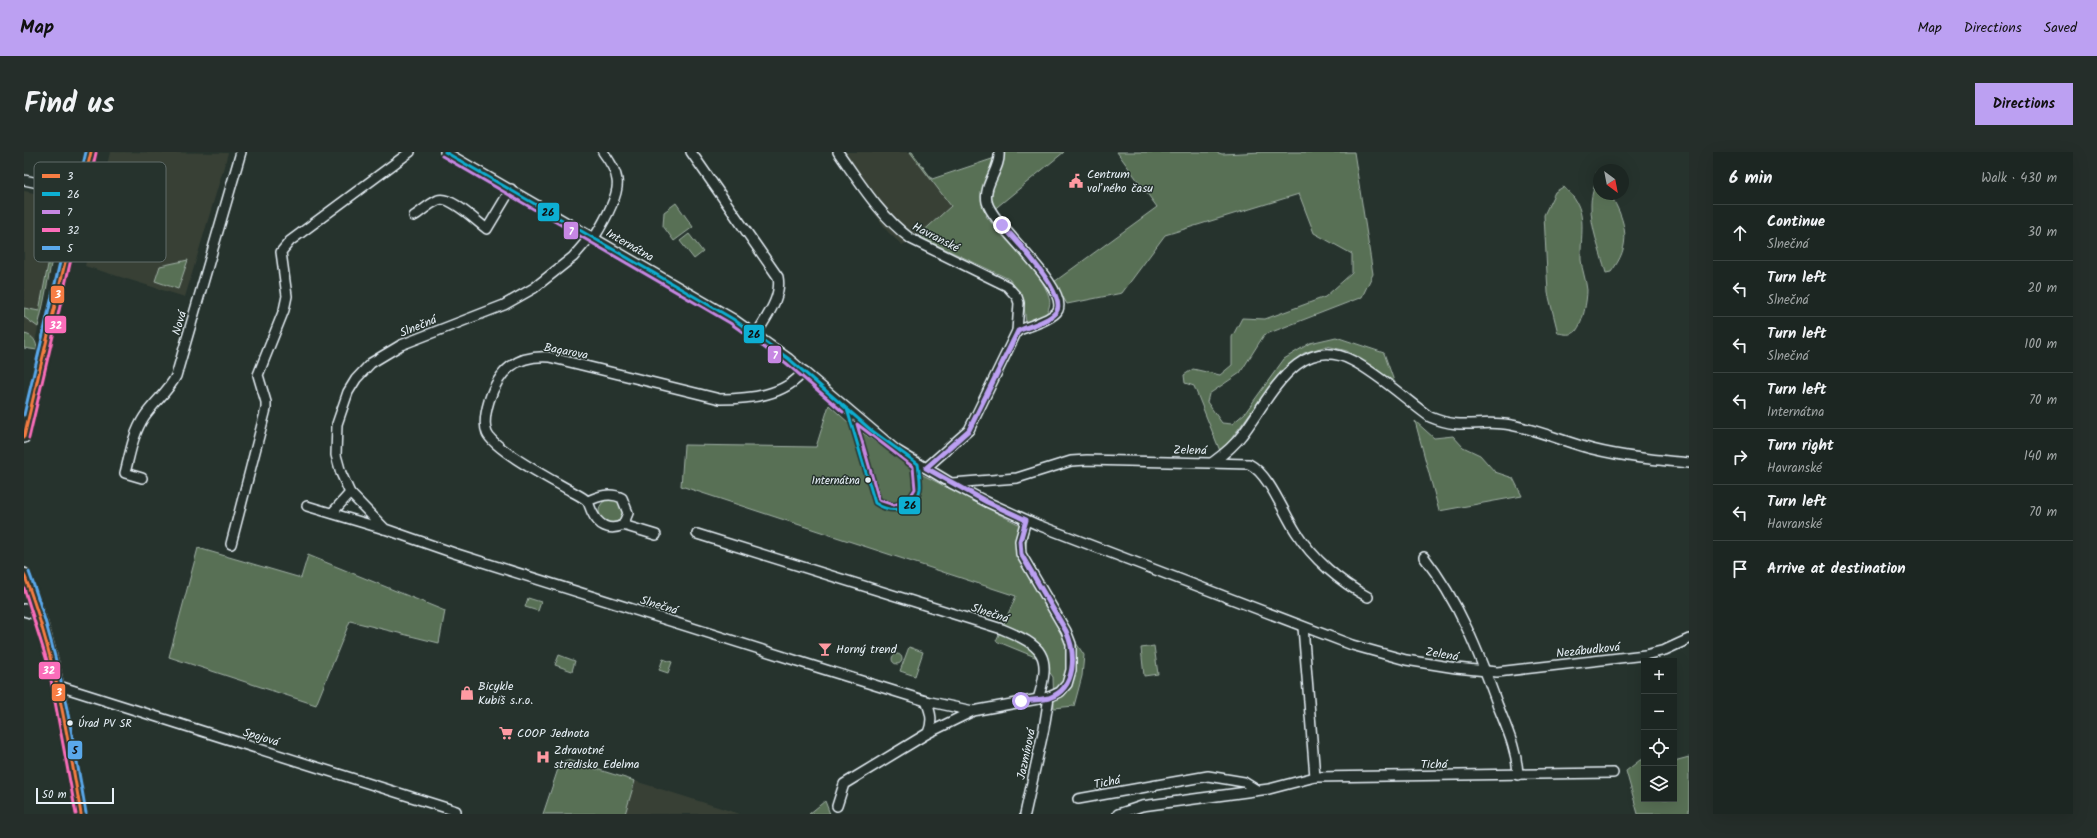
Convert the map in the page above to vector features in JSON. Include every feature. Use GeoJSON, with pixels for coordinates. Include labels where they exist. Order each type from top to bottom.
{"type":"FeatureCollection","features":[{"type":"Feature","properties":{"kind":"street"},"geometry":{"type":"LineString","coordinates":[[88,162],[91,152]]}},
{"type":"Feature","properties":{"kind":"street","name":"Nová"},"geometry":{"type":"LineString","coordinates":[[142,478],[125,473],[133,441],[144,417],[166,392],[176,376],[241,152]]}},
{"type":"Feature","properties":{"kind":"street"},"geometry":{"type":"LineString","coordinates":[[231,544],[266,409],[266,402],[258,375],[284,310],[286,296],[281,252],[290,241],[410,152]]}},
{"type":"Feature","properties":{"kind":"street","name":"Internátna"},"geometry":{"type":"LineString","coordinates":[[445,152],[727,316],[756,335],[804,371],[896,450],[951,483],[1026,520]]}},
{"type":"Feature","properties":{"kind":"street","name":"Internátna"},"geometry":{"type":"LineString","coordinates":[[593,237],[616,191],[618,181],[614,170],[603,152]]}},
{"type":"Feature","properties":{"kind":"street"},"geometry":{"type":"LineString","coordinates":[[691,152],[778,277],[778,295],[756,335]]}},
{"type":"Feature","properties":{"kind":"street","name":"Havranské"},"geometry":{"type":"LineString","coordinates":[[838,152],[871,200],[900,231],[911,239],[1007,286],[1017,297],[1019,303],[1018,331],[969,430],[926,468]]}},
{"type":"Feature","properties":{"kind":"street"},"geometry":{"type":"LineString","coordinates":[[999,152],[998,160],[987,191],[986,200],[991,212],[1032,260],[1054,292],[1059,304],[1058,311],[1051,317],[1018,331]]}},
{"type":"Feature","properties":{"kind":"street"},"geometry":{"type":"LineString","coordinates":[[24,180],[34,182]]}},
{"type":"Feature","properties":{"kind":"street"},"geometry":{"type":"LineString","coordinates":[[414,216],[438,200],[443,199],[452,202],[487,229],[511,189]]}},
{"type":"Feature","properties":{"kind":"street","name":"Slnečná"},"geometry":{"type":"LineString","coordinates":[[385,529],[350,493],[340,473],[336,455],[337,424],[348,392],[356,379],[371,363],[401,345],[504,305],[534,288],[573,257],[593,237]]}},
{"type":"Feature","properties":{"kind":"street"},"geometry":{"type":"LineString","coordinates":[[24,437],[65,262]]}},
{"type":"Feature","properties":{"kind":"street"},"geometry":{"type":"LineString","coordinates":[[1213,462],[1228,451],[1241,436],[1288,370],[1310,357],[1333,354],[1354,361],[1430,417],[1440,421],[1462,426],[1492,424],[1512,425],[1610,453],[1689,463]]}},
{"type":"Feature","properties":{"kind":"street","name":"Bagarova"},"geometry":{"type":"LineString","coordinates":[[588,501],[508,453],[494,443],[487,434],[486,411],[493,387],[499,377],[515,363],[532,357],[549,357],[720,399],[746,397],[775,392],[792,385],[804,371]]}},
{"type":"Feature","properties":{"kind":"street","name":"Zelená"},"geometry":{"type":"LineString","coordinates":[[951,483],[1017,478],[1071,461],[1244,463],[1259,470],[1306,545],[1332,573],[1368,597]]}},
{"type":"Feature","properties":{"kind":"street"},"geometry":{"type":"LineString","coordinates":[[332,513],[350,493]]}},
{"type":"Feature","properties":{"kind":"street"},"geometry":{"type":"LineString","coordinates":[[623,525],[628,513],[622,498],[616,495],[608,495],[588,501],[596,518],[602,525],[608,528],[616,528],[623,525],[656,535]]}},
{"type":"Feature","properties":{"kind":"street","name":"Slnečná"},"geometry":{"type":"LineString","coordinates":[[307,506],[385,529],[454,553],[926,701],[973,711]]}},
{"type":"Feature","properties":{"kind":"street","name":"Slnečná"},"geometry":{"type":"LineString","coordinates":[[837,806],[844,784],[928,733],[973,711],[1049,698],[1060,692],[1069,678],[1072,660],[1071,644],[1066,631],[1021,554],[1020,541],[1026,520]]}},
{"type":"Feature","properties":{"kind":"street","name":"Zelená"},"geometry":{"type":"LineString","coordinates":[[1026,520],[1303,627],[1352,644],[1402,659],[1486,672]]}},
{"type":"Feature","properties":{"kind":"street","name":"Slnečná"},"geometry":{"type":"LineString","coordinates":[[697,534],[1002,629],[1027,639],[1035,645],[1044,663],[1045,672],[1038,700]]}},
{"type":"Feature","properties":{"kind":"street","name":"Zelená"},"geometry":{"type":"LineString","coordinates":[[1424,557],[1459,609],[1486,672],[1515,750],[1518,775]]}},
{"type":"Feature","properties":{"kind":"street"},"geometry":{"type":"LineString","coordinates":[[24,574],[59,686],[81,814]]}},
{"type":"Feature","properties":{"kind":"street"},"geometry":{"type":"LineString","coordinates":[[24,610],[37,614]]}},
{"type":"Feature","properties":{"kind":"street"},"geometry":{"type":"LineString","coordinates":[[1303,627],[1315,778]]}},
{"type":"Feature","properties":{"kind":"street","name":"Nezábudková"},"geometry":{"type":"LineString","coordinates":[[1486,672],[1645,655],[1666,650],[1689,639]]}},
{"type":"Feature","properties":{"kind":"street","name":"Spojová"},"geometry":{"type":"LineString","coordinates":[[59,686],[456,810]]}},
{"type":"Feature","properties":{"kind":"street","name":"Jazmínová"},"geometry":{"type":"LineString","coordinates":[[1026,814],[1049,698]]}},
{"type":"Feature","properties":{"kind":"street"},"geometry":{"type":"LineString","coordinates":[[926,701],[932,715],[932,724],[928,733]]}},
{"type":"Feature","properties":{"kind":"street","name":"Tichá"},"geometry":{"type":"LineString","coordinates":[[1118,814],[1142,806],[1257,790],[1315,778],[1613,773]]}},
{"type":"Feature","properties":{"kind":"street","name":"Tichá"},"geometry":{"type":"LineString","coordinates":[[1078,799],[1208,776],[1244,782],[1257,790]]}},
{"type":"Feature","properties":{"kind":"shaded area"},"geometry":{"type":"Polygon","coordinates":[[[110,152],[228,153],[185,297],[85,266],[86,262],[166,262],[166,162],[108,162],[110,152]]]}},
{"type":"Feature","properties":{"kind":"shaded area"},"geometry":{"type":"Polygon","coordinates":[[[831,152],[910,152],[951,206],[918,236],[902,245],[888,232],[831,152]]]}},
{"type":"Feature","properties":{"kind":"shaded area"},"geometry":{"type":"Polygon","coordinates":[[[24,191],[34,193],[34,262],[51,262],[50,277],[33,350],[24,348],[24,191]]]}},
{"type":"Feature","properties":{"kind":"shaded area"},"geometry":{"type":"Polygon","coordinates":[[[635,781],[740,814],[625,814],[635,781]]]}},
{"type":"Feature","properties":{"kind":"green space"},"geometry":{"type":"Polygon","coordinates":[[[910,152],[912,152],[932,179],[992,159],[1002,152],[1064,152],[986,216],[1039,277],[1045,287],[1050,301],[1046,314],[1026,323],[1023,298],[1009,279],[918,236],[951,206],[910,152]]]}},
{"type":"Feature","properties":{"kind":"green space"},"geometry":{"type":"Polygon","coordinates":[[[1117,152],[1215,152],[1222,154],[1262,152],[1354,152],[1373,274],[1362,297],[1264,335],[1240,373],[1209,394],[1207,402],[1222,423],[1232,424],[1245,413],[1284,359],[1310,343],[1336,337],[1384,353],[1395,384],[1347,351],[1327,346],[1304,353],[1283,369],[1228,443],[1220,451],[1194,386],[1185,383],[1184,375],[1193,369],[1220,375],[1232,365],[1232,337],[1242,318],[1265,319],[1325,297],[1352,273],[1352,254],[1314,233],[1299,194],[1165,235],[1122,293],[1067,304],[1054,282],[1157,207],[1117,152]]]}},
{"type":"Feature","properties":{"kind":"green space"},"geometry":{"type":"Polygon","coordinates":[[[1563,187],[1577,203],[1582,220],[1581,260],[1587,290],[1581,323],[1572,334],[1558,333],[1548,293],[1544,215],[1555,192],[1563,187]]]}},
{"type":"Feature","properties":{"kind":"green space"},"geometry":{"type":"Polygon","coordinates":[[[1593,192],[1593,200],[1613,200],[1623,224],[1625,234],[1622,252],[1618,262],[1611,272],[1606,273],[1594,230],[1591,213],[1591,200],[1593,192]]]}},
{"type":"Feature","properties":{"kind":"green space"},"geometry":{"type":"Polygon","coordinates":[[[676,203],[693,227],[674,241],[663,226],[664,212],[676,203]]]}},
{"type":"Feature","properties":{"kind":"green space"},"geometry":{"type":"Polygon","coordinates":[[[689,234],[703,252],[694,259],[680,241],[689,234]]]}},
{"type":"Feature","properties":{"kind":"green space"},"geometry":{"type":"Polygon","coordinates":[[[188,260],[178,289],[155,281],[160,266],[188,260]]]}},
{"type":"Feature","properties":{"kind":"green space"},"geometry":{"type":"Polygon","coordinates":[[[49,262],[52,262],[38,327],[24,317],[24,308],[39,311],[49,262]]]}},
{"type":"Feature","properties":{"kind":"green space"},"geometry":{"type":"Polygon","coordinates":[[[24,334],[34,339],[37,350],[24,348],[24,334]]]}},
{"type":"Feature","properties":{"kind":"green space"},"geometry":{"type":"Polygon","coordinates":[[[829,405],[850,424],[923,475],[1028,529],[1024,564],[1084,655],[1082,676],[1074,706],[1054,708],[1053,677],[1040,659],[996,641],[1016,596],[681,486],[684,445],[816,447],[829,405]]]}},
{"type":"Feature","properties":{"kind":"green space"},"geometry":{"type":"Polygon","coordinates":[[[1415,421],[1434,438],[1453,436],[1463,447],[1480,455],[1495,472],[1513,478],[1522,496],[1439,511],[1415,421]]]}},
{"type":"Feature","properties":{"kind":"green space"},"geometry":{"type":"Polygon","coordinates":[[[611,499],[620,502],[623,511],[620,520],[611,523],[602,520],[599,511],[602,502],[611,499]]]}},
{"type":"Feature","properties":{"kind":"green space"},"geometry":{"type":"Polygon","coordinates":[[[198,548],[301,578],[308,555],[445,611],[439,643],[350,621],[316,705],[169,657],[198,548]]]}},
{"type":"Feature","properties":{"kind":"green space"},"geometry":{"type":"Polygon","coordinates":[[[528,598],[541,602],[538,611],[525,607],[528,598]]]}},
{"type":"Feature","properties":{"kind":"green space"},"geometry":{"type":"Polygon","coordinates":[[[1154,646],[1158,674],[1144,676],[1141,648],[1154,646]]]}},
{"type":"Feature","properties":{"kind":"green space"},"geometry":{"type":"Polygon","coordinates":[[[909,647],[923,652],[915,676],[900,671],[909,647]]]}},
{"type":"Feature","properties":{"kind":"green space"},"geometry":{"type":"Polygon","coordinates":[[[895,654],[899,654],[901,655],[901,663],[895,664],[892,661],[892,657],[895,654]]]}},
{"type":"Feature","properties":{"kind":"green space"},"geometry":{"type":"Polygon","coordinates":[[[559,655],[575,661],[572,671],[555,665],[559,655]]]}},
{"type":"Feature","properties":{"kind":"green space"},"geometry":{"type":"Polygon","coordinates":[[[663,659],[672,662],[668,673],[659,670],[663,659]]]}},
{"type":"Feature","properties":{"kind":"green space"},"geometry":{"type":"Polygon","coordinates":[[[1689,757],[1689,814],[1638,814],[1626,771],[1641,760],[1641,802],[1677,802],[1677,760],[1689,757]]]}},
{"type":"Feature","properties":{"kind":"green space"},"geometry":{"type":"Polygon","coordinates":[[[567,760],[635,781],[625,814],[543,814],[560,763],[567,760]]]}},
{"type":"Feature","properties":{"kind":"green space"},"geometry":{"type":"Polygon","coordinates":[[[825,801],[830,814],[809,814],[825,801]]]}},
{"type":"Feature","properties":{"kind":"transit line","name":"5"},"geometry":{"type":"LineString","coordinates":[[84,162],[86,152]]}},
{"type":"Feature","properties":{"kind":"transit line","name":"3"},"geometry":{"type":"LineString","coordinates":[[89,162],[91,152]]}},
{"type":"Feature","properties":{"kind":"transit line","name":"26"},"geometry":{"type":"LineString","coordinates":[[445,152],[733,319],[789,359],[847,409]]}},
{"type":"Feature","properties":{"kind":"transit line","name":"32"},"geometry":{"type":"LineString","coordinates":[[94,162],[96,153]]}},
{"type":"Feature","properties":{"kind":"transit line","name":"7"},"geometry":{"type":"LineString","coordinates":[[442,156],[730,323],[786,363],[843,412]]}},
{"type":"Feature","properties":{"kind":"transit line","name":"5"},"geometry":{"type":"LineString","coordinates":[[24,415],[60,262]]}},
{"type":"Feature","properties":{"kind":"transit line","name":"3"},"geometry":{"type":"LineString","coordinates":[[24,437],[65,262]]}},
{"type":"Feature","properties":{"kind":"transit line","name":"32"},"geometry":{"type":"LineString","coordinates":[[29,438],[70,262]]}},
{"type":"Feature","properties":{"kind":"transit line","name":"26"},"geometry":{"type":"LineString","coordinates":[[847,409],[871,430],[918,464],[920,489],[918,497],[914,502],[902,509],[888,509],[875,503],[847,409]]}},
{"type":"Feature","properties":{"kind":"transit line","name":"7"},"geometry":{"type":"LineString","coordinates":[[857,424],[913,467],[915,489],[908,500],[894,505],[879,500],[857,424]]}},
{"type":"Feature","properties":{"kind":"transit line","name":"5"},"geometry":{"type":"LineString","coordinates":[[29,572],[56,661],[86,813]]}},
{"type":"Feature","properties":{"kind":"transit line","name":"3"},"geometry":{"type":"LineString","coordinates":[[24,574],[44,633],[52,663],[65,723],[81,814]]}},
{"type":"Feature","properties":{"kind":"transit line","name":"32"},"geometry":{"type":"LineString","coordinates":[[24,588],[48,664],[76,814]]}},
{"type":"Feature","properties":{"kind":"place","name":"Centrum voľného času"},"geometry":{"type":"Point","coordinates":[1076,181]}},
{"type":"Feature","properties":{"kind":"place","name":"Internátna"},"geometry":{"type":"Point","coordinates":[868,480]}},
{"type":"Feature","properties":{"kind":"place","name":"Horný trend"},"geometry":{"type":"Point","coordinates":[825,649]}},
{"type":"Feature","properties":{"kind":"place","name":"Bicykle Kubiš s.r.o."},"geometry":{"type":"Point","coordinates":[467,693]}},
{"type":"Feature","properties":{"kind":"place","name":"Úrad PV SR"},"geometry":{"type":"Point","coordinates":[70,723]}},
{"type":"Feature","properties":{"kind":"place","name":"COOP Jednota"},"geometry":{"type":"Point","coordinates":[506,733]}},
{"type":"Feature","properties":{"kind":"place","name":"Zdravotné stredisko Edelma"},"geometry":{"type":"Point","coordinates":[543,757]}},
{"type":"Feature","properties":{"kind":"route"},"geometry":{"type":"LineString","coordinates":[[1002,225],[1023,248],[1047,281],[1059,304],[1058,311],[1051,317],[1018,331],[976,420],[961,440],[926,468],[987,502],[1026,520],[1021,533],[1021,554],[1066,631],[1071,644],[1072,660],[1067,684],[1060,692],[1049,698],[1021,701]]}}]}
